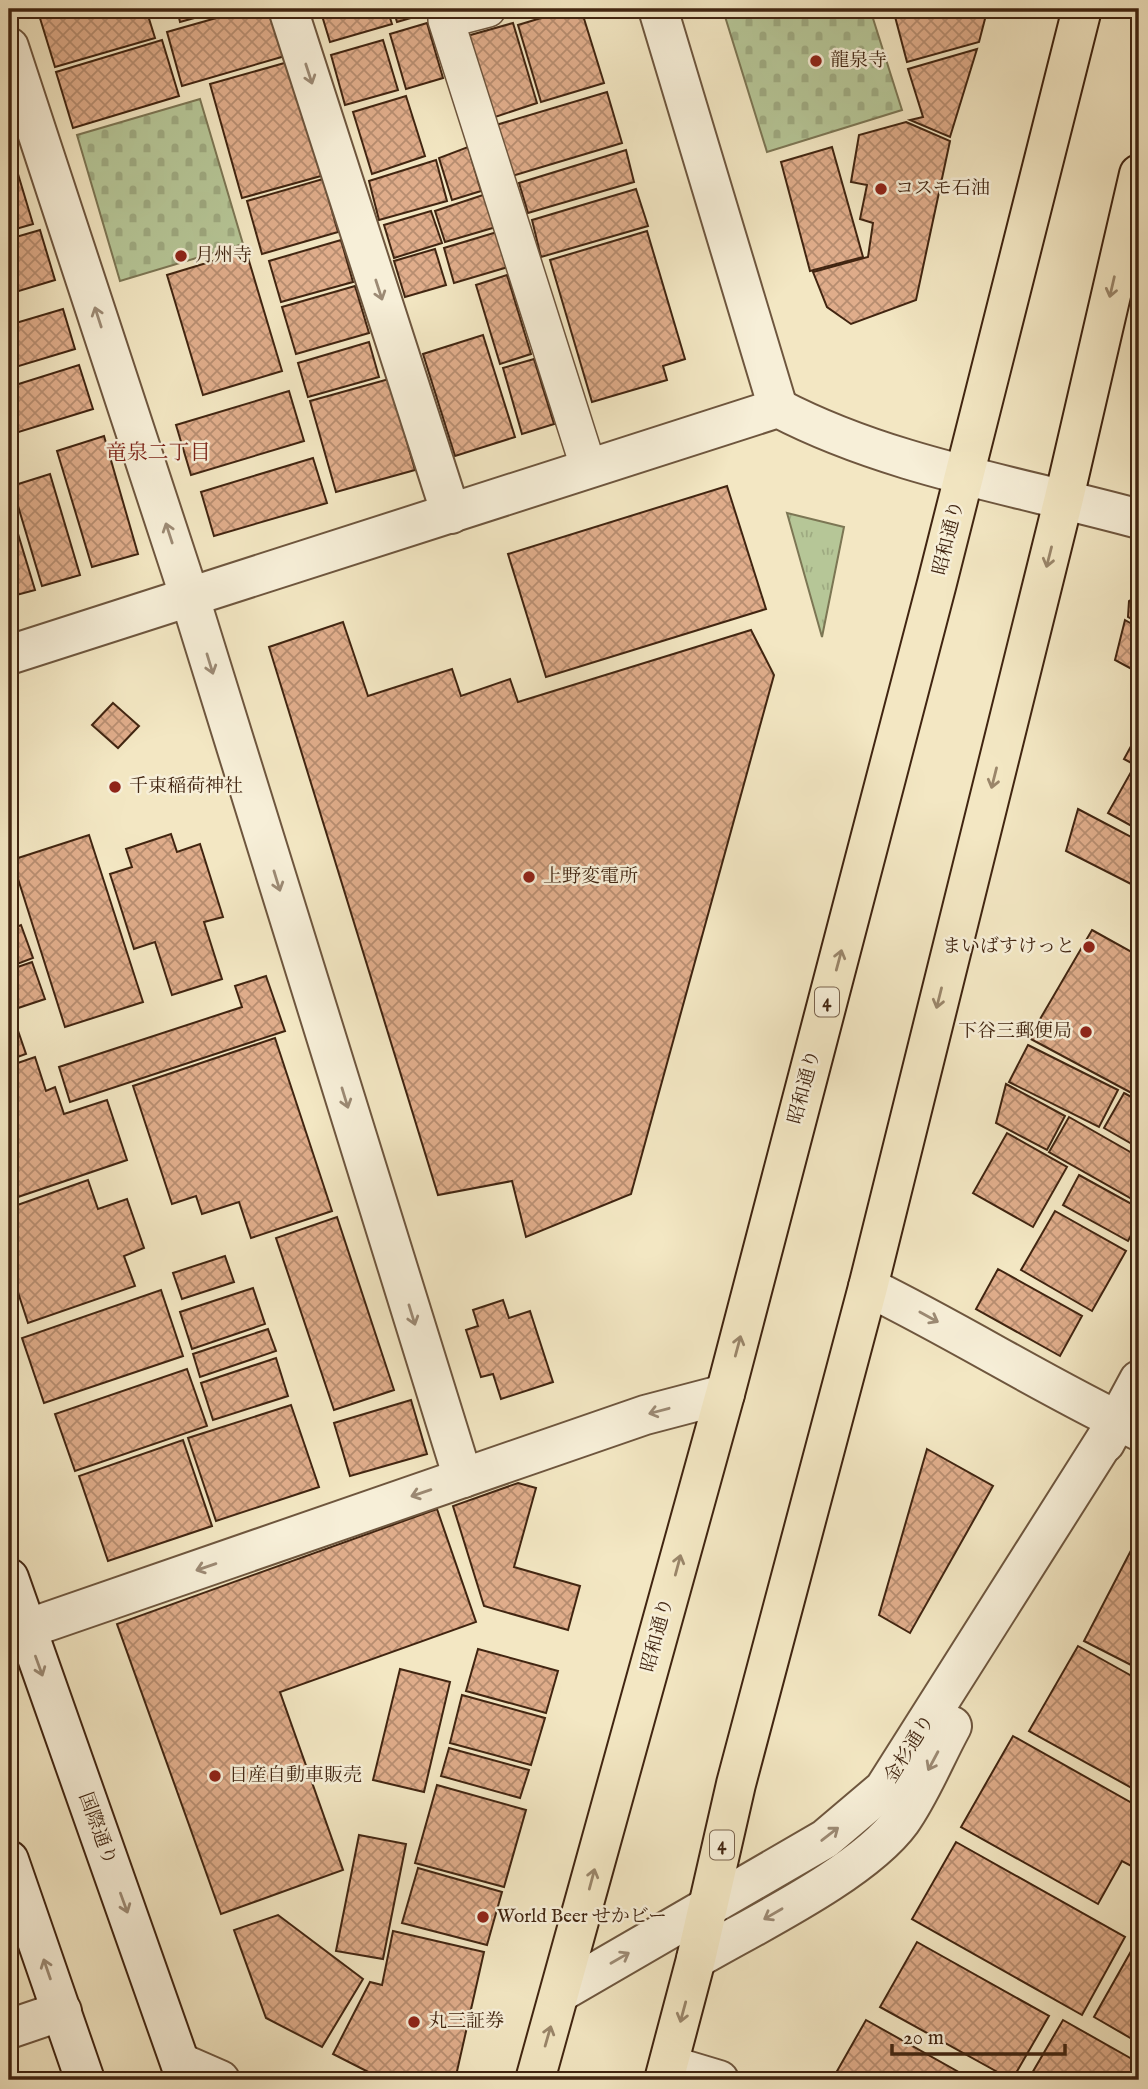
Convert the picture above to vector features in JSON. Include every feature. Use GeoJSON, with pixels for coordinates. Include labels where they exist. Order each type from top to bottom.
{"type":"FeatureCollection","features":[{"type":"Feature","properties":{"kind":"highway","name":"昭和通り"},"geometry":{"type":"LineString","coordinates":[[535,2080],[725,1394],[965,474],[1074,11]]}},
{"type":"Feature","properties":{"kind":"highway","name":"4"},"geometry":{"type":"LineString","coordinates":[[666,2073],[709,1907],[736,1784],[868,1287],[1132,234],[1139,174]]}},
{"type":"Feature","properties":{"kind":"street"},"geometry":{"type":"LineString","coordinates":[[288,9],[451,514]]}},
{"type":"Feature","properties":{"kind":"street"},"geometry":{"type":"LineString","coordinates":[[658,9],[778,408]]}},
{"type":"Feature","properties":{"kind":"street"},"geometry":{"type":"LineString","coordinates":[[9,47],[16,93],[190,598],[463,1478]]}},
{"type":"Feature","properties":{"kind":"street"},"geometry":{"type":"LineString","coordinates":[[9,655],[451,514],[588,466],[778,408],[825,432],[965,474],[1139,519]]}},
{"type":"Feature","properties":{"kind":"street"},"geometry":{"type":"LineString","coordinates":[[868,1287],[921,1312],[1065,1396],[1128,1426]]}},
{"type":"Feature","properties":{"kind":"street","name":"金杉通り"},"geometry":{"type":"LineString","coordinates":[[696,1959],[830,1881],[865,1856],[900,1822],[1128,1426],[1139,1380]]}},
{"type":"Feature","properties":{"kind":"street"},"geometry":{"type":"LineString","coordinates":[[17,1632],[645,1415],[725,1394]]}},
{"type":"Feature","properties":{"kind":"street","name":"金杉通り"},"geometry":{"type":"LineString","coordinates":[[561,1992],[825,1839],[884,1789],[1128,1426]]}},
{"type":"Feature","properties":{"kind":"street","name":"国際通り"},"geometry":{"type":"LineString","coordinates":[[9,1578],[17,1632],[184,2072]]}},
{"type":"Feature","properties":{"kind":"street"},"geometry":{"type":"LineString","coordinates":[[9,1860],[85,2080]]}},
{"type":"Feature","properties":{"kind":"street"},"geometry":{"type":"LineString","coordinates":[[9,2029],[62,2011]]}},
{"type":"Feature","properties":{"kind":"street"},"geometry":{"type":"LineString","coordinates":[[184,2072],[220,2080]]}},
{"type":"Feature","properties":{"kind":"street"},"geometry":{"type":"LineString","coordinates":[[666,2073],[719,2080]]}},
{"type":"Feature","properties":{"kind":"lane"},"geometry":{"type":"LineString","coordinates":[[488,9],[446,20],[588,466]]}},
{"type":"Feature","properties":{"kind":"green space","name":"龍泉寺"},"geometry":{"type":"Polygon","coordinates":[[[870,9],[902,110],[767,152],[723,10],[870,9]]]}},
{"type":"Feature","properties":{"kind":"green space"},"geometry":{"type":"Polygon","coordinates":[[[200,99],[243,244],[120,281],[77,135],[200,99]]]}},
{"type":"Feature","properties":{"kind":"green space"},"geometry":{"type":"Polygon","coordinates":[[[787,513],[844,527],[822,637],[787,513]]]}},
{"type":"Feature","properties":{"kind":"building"},"geometry":{"type":"Polygon","coordinates":[[[59,9],[146,9],[155,38],[55,67],[39,15],[59,9]]]}},
{"type":"Feature","properties":{"kind":"building"},"geometry":{"type":"Polygon","coordinates":[[[177,9],[227,9],[180,22],[177,9]]]}},
{"type":"Feature","properties":{"kind":"building"},"geometry":{"type":"Polygon","coordinates":[[[248,9],[271,9],[285,56],[182,86],[167,32],[248,9]]]}},
{"type":"Feature","properties":{"kind":"building"},"geometry":{"type":"Polygon","coordinates":[[[320,9],[387,9],[392,24],[330,42],[320,9]]]}},
{"type":"Feature","properties":{"kind":"building"},"geometry":{"type":"Polygon","coordinates":[[[393,9],[442,9],[397,22],[393,9]]]}},
{"type":"Feature","properties":{"kind":"building"},"geometry":{"type":"Polygon","coordinates":[[[571,9],[581,9],[604,83],[541,102],[518,25],[571,9]]]}},
{"type":"Feature","properties":{"kind":"building"},"geometry":{"type":"Polygon","coordinates":[[[893,9],[984,9],[986,15],[979,42],[907,62],[893,9]]]}},
{"type":"Feature","properties":{"kind":"building"},"geometry":{"type":"Polygon","coordinates":[[[427,23],[443,78],[406,89],[390,34],[427,23]]]}},
{"type":"Feature","properties":{"kind":"building"},"geometry":{"type":"Polygon","coordinates":[[[513,23],[537,103],[492,118],[467,36],[513,23]]]}},
{"type":"Feature","properties":{"kind":"building"},"geometry":{"type":"Polygon","coordinates":[[[162,40],[179,96],[73,128],[56,72],[162,40]]]}},
{"type":"Feature","properties":{"kind":"building"},"geometry":{"type":"Polygon","coordinates":[[[383,40],[398,90],[345,105],[331,55],[383,40]]]}},
{"type":"Feature","properties":{"kind":"building"},"geometry":{"type":"Polygon","coordinates":[[[977,49],[950,137],[910,120],[923,117],[908,69],[977,49]]]}},
{"type":"Feature","properties":{"kind":"building"},"geometry":{"type":"Polygon","coordinates":[[[288,62],[321,176],[242,198],[210,84],[288,62]]]}},
{"type":"Feature","properties":{"kind":"building"},"geometry":{"type":"Polygon","coordinates":[[[607,92],[622,143],[512,176],[496,125],[607,92]]]}},
{"type":"Feature","properties":{"kind":"building"},"geometry":{"type":"Polygon","coordinates":[[[406,96],[425,156],[372,174],[353,112],[406,96]]]}},
{"type":"Feature","properties":{"kind":"building"},"geometry":{"type":"Polygon","coordinates":[[[906,122],[950,141],[916,300],[851,324],[827,307],[813,272],[868,257],[873,223],[860,219],[867,185],[851,182],[859,135],[906,122]]]}},
{"type":"Feature","properties":{"kind":"building"},"geometry":{"type":"Polygon","coordinates":[[[9,144],[33,224],[9,231],[9,144]]]}},
{"type":"Feature","properties":{"kind":"building"},"geometry":{"type":"Polygon","coordinates":[[[468,147],[481,191],[452,200],[439,158],[468,147]]]}},
{"type":"Feature","properties":{"kind":"building"},"geometry":{"type":"Polygon","coordinates":[[[832,147],[863,257],[810,271],[781,162],[832,147]]]}},
{"type":"Feature","properties":{"kind":"building"},"geometry":{"type":"Polygon","coordinates":[[[626,150],[634,182],[528,213],[519,183],[626,150]]]}},
{"type":"Feature","properties":{"kind":"building"},"geometry":{"type":"Polygon","coordinates":[[[436,160],[447,201],[379,220],[369,181],[436,160]]]}},
{"type":"Feature","properties":{"kind":"building"},"geometry":{"type":"Polygon","coordinates":[[[323,179],[338,232],[262,254],[247,201],[323,179]]]}},
{"type":"Feature","properties":{"kind":"building"},"geometry":{"type":"Polygon","coordinates":[[[636,189],[648,226],[541,257],[532,220],[636,189]]]}},
{"type":"Feature","properties":{"kind":"building"},"geometry":{"type":"Polygon","coordinates":[[[486,194],[496,227],[445,242],[435,211],[486,194]]]}},
{"type":"Feature","properties":{"kind":"building"},"geometry":{"type":"Polygon","coordinates":[[[431,211],[442,243],[394,258],[384,225],[431,211]]]}},
{"type":"Feature","properties":{"kind":"building"},"geometry":{"type":"Polygon","coordinates":[[[40,230],[55,280],[9,294],[9,239],[40,230]]]}},
{"type":"Feature","properties":{"kind":"building"},"geometry":{"type":"Polygon","coordinates":[[[647,231],[685,359],[663,366],[667,380],[592,402],[550,260],[647,231]]]}},
{"type":"Feature","properties":{"kind":"building"},"geometry":{"type":"Polygon","coordinates":[[[497,232],[508,267],[454,283],[444,248],[497,232]]]}},
{"type":"Feature","properties":{"kind":"building"},"geometry":{"type":"Polygon","coordinates":[[[341,240],[353,282],[281,302],[269,261],[341,240]]]}},
{"type":"Feature","properties":{"kind":"building"},"geometry":{"type":"Polygon","coordinates":[[[435,249],[446,285],[405,297],[394,261],[435,249]]]}},
{"type":"Feature","properties":{"kind":"building"},"geometry":{"type":"Polygon","coordinates":[[[246,251],[282,371],[203,395],[167,275],[246,251]]]}},
{"type":"Feature","properties":{"kind":"building"},"geometry":{"type":"Polygon","coordinates":[[[507,275],[531,354],[500,364],[476,285],[507,275]]]}},
{"type":"Feature","properties":{"kind":"building"},"geometry":{"type":"Polygon","coordinates":[[[355,286],[369,333],[296,354],[282,307],[355,286]]]}},
{"type":"Feature","properties":{"kind":"building"},"geometry":{"type":"Polygon","coordinates":[[[63,309],[75,349],[9,369],[9,325],[63,309]]]}},
{"type":"Feature","properties":{"kind":"building"},"geometry":{"type":"Polygon","coordinates":[[[483,335],[515,437],[455,456],[423,354],[483,335]]]}},
{"type":"Feature","properties":{"kind":"building"},"geometry":{"type":"Polygon","coordinates":[[[369,342],[379,377],[308,397],[298,363],[369,342]]]}},
{"type":"Feature","properties":{"kind":"building"},"geometry":{"type":"Polygon","coordinates":[[[534,359],[554,424],[522,434],[503,368],[534,359]]]}},
{"type":"Feature","properties":{"kind":"building"},"geometry":{"type":"Polygon","coordinates":[[[79,365],[93,409],[9,435],[9,387],[79,365]]]}},
{"type":"Feature","properties":{"kind":"building"},"geometry":{"type":"Polygon","coordinates":[[[389,379],[415,470],[336,492],[310,401],[389,379]]]}},
{"type":"Feature","properties":{"kind":"building"},"geometry":{"type":"Polygon","coordinates":[[[289,391],[304,441],[191,475],[176,425],[289,391]]]}},
{"type":"Feature","properties":{"kind":"building"},"geometry":{"type":"Polygon","coordinates":[[[104,436],[138,554],[92,567],[57,451],[104,436]]]}},
{"type":"Feature","properties":{"kind":"building"},"geometry":{"type":"Polygon","coordinates":[[[313,458],[327,503],[214,536],[201,492],[313,458]]]}},
{"type":"Feature","properties":{"kind":"building"},"geometry":{"type":"Polygon","coordinates":[[[50,474],[80,575],[42,586],[12,486],[50,474]]]}},
{"type":"Feature","properties":{"kind":"building"},"geometry":{"type":"Polygon","coordinates":[[[727,486],[766,609],[546,677],[508,554],[727,486]]]}},
{"type":"Feature","properties":{"kind":"building"},"geometry":{"type":"Polygon","coordinates":[[[9,504],[35,590],[9,597],[9,504]]]}},
{"type":"Feature","properties":{"kind":"building"},"geometry":{"type":"Polygon","coordinates":[[[1139,595],[1139,623],[1128,617],[1129,601],[1139,595]]]}},
{"type":"Feature","properties":{"kind":"building"},"geometry":{"type":"Polygon","coordinates":[[[1125,620],[1139,628],[1139,673],[1115,660],[1125,620]]]}},
{"type":"Feature","properties":{"kind":"building","name":"上野変電所"},"geometry":{"type":"Polygon","coordinates":[[[343,622],[368,696],[452,669],[461,696],[510,679],[518,702],[751,630],[774,675],[631,1194],[526,1237],[512,1181],[438,1195],[269,647],[343,622]]]}},
{"type":"Feature","properties":{"kind":"building"},"geometry":{"type":"Polygon","coordinates":[[[113,703],[139,726],[118,748],[92,725],[113,703]]]}},
{"type":"Feature","properties":{"kind":"building"},"geometry":{"type":"Polygon","coordinates":[[[1136,737],[1139,739],[1139,830],[1108,813],[1135,765],[1124,759],[1136,737]]]}},
{"type":"Feature","properties":{"kind":"building"},"geometry":{"type":"Polygon","coordinates":[[[1078,809],[1139,841],[1139,888],[1066,851],[1078,809]]]}},
{"type":"Feature","properties":{"kind":"building"},"geometry":{"type":"Polygon","coordinates":[[[171,834],[177,852],[200,844],[223,917],[204,922],[222,979],[172,995],[155,942],[134,949],[110,874],[132,867],[126,849],[171,834]]]}},
{"type":"Feature","properties":{"kind":"building"},"geometry":{"type":"Polygon","coordinates":[[[89,835],[143,1002],[65,1027],[12,860],[89,835]]]}},
{"type":"Feature","properties":{"kind":"building"},"geometry":{"type":"Polygon","coordinates":[[[21,925],[33,958],[9,967],[9,930],[21,925]]]}},
{"type":"Feature","properties":{"kind":"building"},"geometry":{"type":"Polygon","coordinates":[[[1092,930],[1139,956],[1139,1097],[1029,1038],[1092,930]]]}},
{"type":"Feature","properties":{"kind":"building"},"geometry":{"type":"Polygon","coordinates":[[[32,962],[45,999],[9,1011],[9,970],[32,962]]]}},
{"type":"Feature","properties":{"kind":"building"},"geometry":{"type":"Polygon","coordinates":[[[266,976],[285,1031],[70,1102],[59,1067],[242,1007],[235,986],[266,976]]]}},
{"type":"Feature","properties":{"kind":"building"},"geometry":{"type":"Polygon","coordinates":[[[15,1022],[26,1054],[9,1060],[9,1024],[15,1022]]]}},
{"type":"Feature","properties":{"kind":"building"},"geometry":{"type":"Polygon","coordinates":[[[275,1038],[332,1211],[251,1238],[239,1202],[202,1214],[196,1196],[172,1204],[133,1086],[275,1038]]]}},
{"type":"Feature","properties":{"kind":"building"},"geometry":{"type":"Polygon","coordinates":[[[1028,1045],[1118,1090],[1099,1127],[1009,1082],[1028,1045]]]}},
{"type":"Feature","properties":{"kind":"building"},"geometry":{"type":"Polygon","coordinates":[[[35,1057],[46,1091],[55,1087],[64,1114],[107,1100],[127,1160],[9,1200],[9,1066],[35,1057]]]}},
{"type":"Feature","properties":{"kind":"building"},"geometry":{"type":"Polygon","coordinates":[[[1006,1084],[1065,1116],[1047,1150],[996,1123],[1006,1084]]]}},
{"type":"Feature","properties":{"kind":"building"},"geometry":{"type":"Polygon","coordinates":[[[1124,1093],[1139,1101],[1139,1148],[1104,1128],[1124,1093]]]}},
{"type":"Feature","properties":{"kind":"building"},"geometry":{"type":"Polygon","coordinates":[[[1069,1117],[1139,1157],[1139,1203],[1049,1152],[1069,1117]]]}},
{"type":"Feature","properties":{"kind":"building"},"geometry":{"type":"Polygon","coordinates":[[[1007,1133],[1067,1167],[1033,1227],[973,1193],[1007,1133]]]}},
{"type":"Feature","properties":{"kind":"building"},"geometry":{"type":"Polygon","coordinates":[[[1079,1175],[1139,1208],[1139,1221],[1128,1241],[1063,1205],[1079,1175]]]}},
{"type":"Feature","properties":{"kind":"building"},"geometry":{"type":"Polygon","coordinates":[[[88,1180],[98,1209],[127,1199],[144,1248],[124,1256],[135,1286],[28,1323],[9,1265],[9,1208],[88,1180]]]}},
{"type":"Feature","properties":{"kind":"building"},"geometry":{"type":"Polygon","coordinates":[[[1055,1211],[1126,1251],[1092,1311],[1021,1270],[1055,1211]]]}},
{"type":"Feature","properties":{"kind":"building"},"geometry":{"type":"Polygon","coordinates":[[[337,1217],[394,1390],[334,1410],[276,1238],[337,1217]]]}},
{"type":"Feature","properties":{"kind":"building"},"geometry":{"type":"Polygon","coordinates":[[[225,1256],[234,1282],[182,1299],[173,1273],[225,1256]]]}},
{"type":"Feature","properties":{"kind":"building"},"geometry":{"type":"Polygon","coordinates":[[[998,1269],[1082,1316],[1060,1356],[976,1309],[998,1269]]]}},
{"type":"Feature","properties":{"kind":"building"},"geometry":{"type":"Polygon","coordinates":[[[253,1288],[265,1324],[192,1349],[180,1312],[253,1288]]]}},
{"type":"Feature","properties":{"kind":"building"},"geometry":{"type":"Polygon","coordinates":[[[161,1290],[183,1356],[44,1403],[22,1338],[161,1290]]]}},
{"type":"Feature","properties":{"kind":"building"},"geometry":{"type":"Polygon","coordinates":[[[503,1300],[509,1318],[530,1311],[553,1382],[501,1399],[493,1374],[481,1377],[466,1330],[478,1326],[473,1310],[503,1300]]]}},
{"type":"Feature","properties":{"kind":"building"},"geometry":{"type":"Polygon","coordinates":[[[268,1329],[276,1351],[200,1377],[193,1354],[268,1329]]]}},
{"type":"Feature","properties":{"kind":"building"},"geometry":{"type":"Polygon","coordinates":[[[276,1358],[288,1396],[213,1420],[201,1383],[276,1358]]]}},
{"type":"Feature","properties":{"kind":"building"},"geometry":{"type":"Polygon","coordinates":[[[187,1369],[207,1426],[75,1471],[55,1414],[187,1369]]]}},
{"type":"Feature","properties":{"kind":"building"},"geometry":{"type":"Polygon","coordinates":[[[411,1400],[427,1454],[350,1476],[334,1423],[411,1400]]]}},
{"type":"Feature","properties":{"kind":"building"},"geometry":{"type":"Polygon","coordinates":[[[291,1405],[319,1487],[216,1521],[188,1438],[291,1405]]]}},
{"type":"Feature","properties":{"kind":"building"},"geometry":{"type":"Polygon","coordinates":[[[183,1440],[212,1526],[108,1561],[79,1476],[183,1440]]]}},
{"type":"Feature","properties":{"kind":"building"},"geometry":{"type":"Polygon","coordinates":[[[927,1449],[993,1486],[910,1633],[879,1615],[927,1449]]]}},
{"type":"Feature","properties":{"kind":"building"},"geometry":{"type":"Polygon","coordinates":[[[518,1483],[536,1488],[514,1567],[580,1586],[568,1630],[484,1606],[453,1506],[518,1483]]]}},
{"type":"Feature","properties":{"kind":"building"},"geometry":{"type":"Polygon","coordinates":[[[437,1509],[476,1622],[280,1692],[343,1870],[221,1914],[117,1624],[437,1509]]]}},
{"type":"Feature","properties":{"kind":"building"},"geometry":{"type":"Polygon","coordinates":[[[1139,1535],[1139,1669],[1084,1641],[1139,1535]]]}},
{"type":"Feature","properties":{"kind":"building"},"geometry":{"type":"Polygon","coordinates":[[[1078,1646],[1139,1680],[1139,1792],[1029,1731],[1078,1646]]]}},
{"type":"Feature","properties":{"kind":"building"},"geometry":{"type":"Polygon","coordinates":[[[478,1649],[558,1671],[546,1713],[466,1691],[478,1649]]]}},
{"type":"Feature","properties":{"kind":"building"},"geometry":{"type":"Polygon","coordinates":[[[400,1669],[450,1682],[424,1792],[373,1780],[400,1669]]]}},
{"type":"Feature","properties":{"kind":"building"},"geometry":{"type":"Polygon","coordinates":[[[462,1695],[545,1718],[531,1765],[450,1743],[462,1695]]]}},
{"type":"Feature","properties":{"kind":"building"},"geometry":{"type":"Polygon","coordinates":[[[1013,1736],[1139,1807],[1139,1870],[1122,1861],[1098,1904],[961,1827],[1013,1736]]]}},
{"type":"Feature","properties":{"kind":"building"},"geometry":{"type":"Polygon","coordinates":[[[449,1748],[529,1770],[520,1798],[441,1776],[449,1748]]]}},
{"type":"Feature","properties":{"kind":"building"},"geometry":{"type":"Polygon","coordinates":[[[437,1785],[526,1810],[504,1887],[415,1863],[437,1785]]]}},
{"type":"Feature","properties":{"kind":"building"},"geometry":{"type":"Polygon","coordinates":[[[359,1835],[406,1844],[383,1959],[336,1951],[359,1835]]]}},
{"type":"Feature","properties":{"kind":"building"},"geometry":{"type":"Polygon","coordinates":[[[956,1842],[1125,1937],[1082,2015],[912,1919],[956,1842]]]}},
{"type":"Feature","properties":{"kind":"building"},"geometry":{"type":"Polygon","coordinates":[[[418,1868],[502,1892],[487,1945],[402,1923],[418,1868]]]}},
{"type":"Feature","properties":{"kind":"building"},"geometry":{"type":"Polygon","coordinates":[[[278,1915],[363,1979],[322,2047],[266,2018],[234,1930],[278,1915]]]}},
{"type":"Feature","properties":{"kind":"building"},"geometry":{"type":"Polygon","coordinates":[[[393,1931],[484,1952],[455,2080],[384,2080],[333,2054],[370,1982],[382,1985],[393,1931]]]}},
{"type":"Feature","properties":{"kind":"building"},"geometry":{"type":"Polygon","coordinates":[[[1139,1937],[1139,2043],[1094,2017],[1139,1937]]]}},
{"type":"Feature","properties":{"kind":"building"},"geometry":{"type":"Polygon","coordinates":[[[917,1942],[1049,2016],[1012,2080],[880,2007],[917,1942]]]}},
{"type":"Feature","properties":{"kind":"building"},"geometry":{"type":"Polygon","coordinates":[[[866,2020],[964,2075],[960,2080],[832,2080],[866,2020]]]}},
{"type":"Feature","properties":{"kind":"building"},"geometry":{"type":"Polygon","coordinates":[[[1063,2020],[1139,2063],[1139,2080],[1028,2080],[1063,2020]]]}},
{"type":"Feature","properties":{"kind":"place","name":"龍泉寺"},"geometry":{"type":"Point","coordinates":[816,61]}},
{"type":"Feature","properties":{"kind":"place","name":"コスモ石油"},"geometry":{"type":"Point","coordinates":[881,189]}},
{"type":"Feature","properties":{"kind":"place","name":"月州寺"},"geometry":{"type":"Point","coordinates":[181,256]}},
{"type":"Feature","properties":{"kind":"place","name":"千束稲荷神社"},"geometry":{"type":"Point","coordinates":[115,787]}},
{"type":"Feature","properties":{"kind":"place","name":"上野変電所"},"geometry":{"type":"Point","coordinates":[529,877]}},
{"type":"Feature","properties":{"kind":"place","name":"まいばすけっと"},"geometry":{"type":"Point","coordinates":[1089,947]}},
{"type":"Feature","properties":{"kind":"place","name":"下谷三郵便局"},"geometry":{"type":"Point","coordinates":[1086,1032]}},
{"type":"Feature","properties":{"kind":"place","name":"日産自動車販売"},"geometry":{"type":"Point","coordinates":[215,1776]}},
{"type":"Feature","properties":{"kind":"place","name":"World Beer せかビー"},"geometry":{"type":"Point","coordinates":[483,1917]}},
{"type":"Feature","properties":{"kind":"place","name":"丸三証券"},"geometry":{"type":"Point","coordinates":[414,2022]}},
{"type":"Feature","properties":{"kind":"district","name":"竜泉二丁目"},"geometry":{"type":"Point","coordinates":[158,453]}}]}
